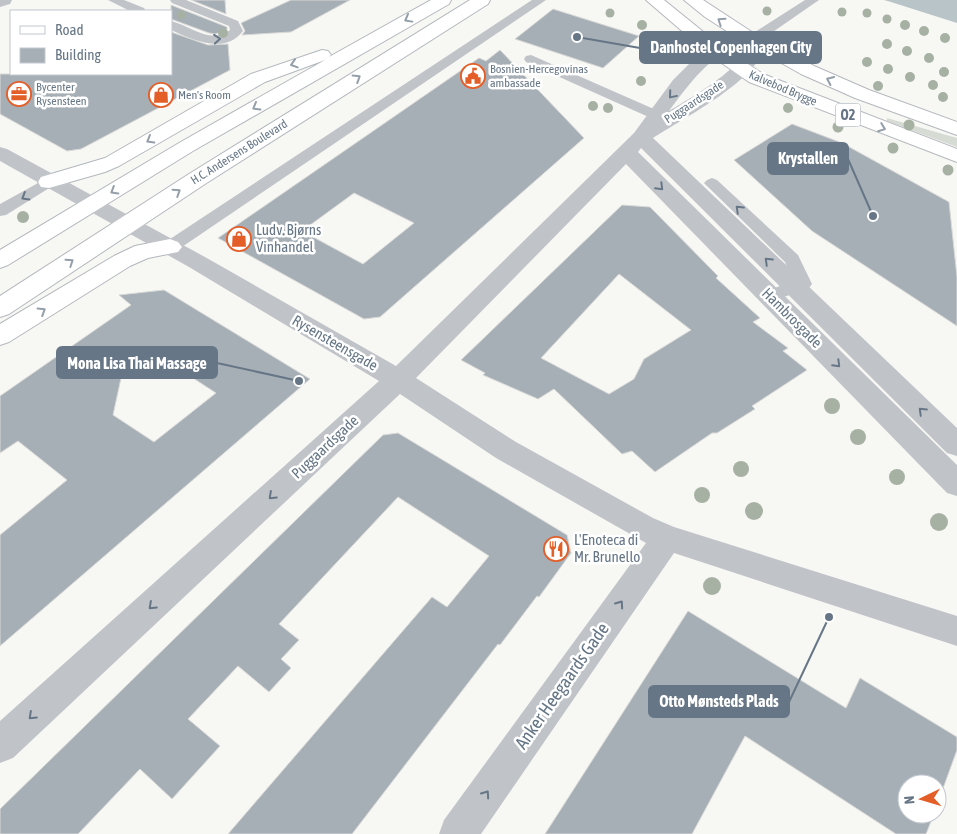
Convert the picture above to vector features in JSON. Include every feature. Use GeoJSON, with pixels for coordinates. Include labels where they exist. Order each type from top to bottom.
{"type":"FeatureCollection","features":[{"type":"Feature","properties":{"kind":"street"},"geometry":{"type":"LineString","coordinates":[[0,2],[4,0]]}},
{"type":"Feature","properties":{"kind":"street","name":"H.C. Andersens Boulevard"},"geometry":{"type":"LineString","coordinates":[[0,260],[186,147],[443,0]]}},
{"type":"Feature","properties":{"kind":"street","name":"H.C. Andersens Boulevard"},"geometry":{"type":"LineString","coordinates":[[0,308],[126,224],[482,0]]}},
{"type":"Feature","properties":{"kind":"street","name":"Kalvebod Brygge"},"geometry":{"type":"LineString","coordinates":[[654,0],[693,30],[715,51],[740,69],[788,91],[957,156]]}},
{"type":"Feature","properties":{"kind":"street","name":"Kalvebod Brygge"},"geometry":{"type":"LineString","coordinates":[[692,0],[752,40],[795,64],[849,89],[957,129]]}},
{"type":"Feature","properties":{"kind":"street"},"geometry":{"type":"LineString","coordinates":[[49,182],[112,162],[233,91],[274,71],[374,39]]}},
{"type":"Feature","properties":{"kind":"street","name":"Puggaardsgade"},"geometry":{"type":"LineString","coordinates":[[0,745],[398,380],[661,117],[692,71],[715,51],[729,43],[752,40],[754,49],[752,57],[718,89],[661,117]]}},
{"type":"Feature","properties":{"kind":"street","name":"Hambrosgade"},"geometry":{"type":"LineString","coordinates":[[633,145],[795,287],[957,445]]}},
{"type":"Feature","properties":{"kind":"street","name":"Hambrosgade"},"geometry":{"type":"LineString","coordinates":[[633,145],[770,296],[957,484]]}},
{"type":"Feature","properties":{"kind":"street","name":"Rysensteensgade"},"geometry":{"type":"LineString","coordinates":[[0,153],[49,182],[170,247],[398,380],[506,450],[642,527],[667,538],[957,631]]}},
{"type":"Feature","properties":{"kind":"street"},"geometry":{"type":"LineString","coordinates":[[0,336],[122,261],[143,251],[170,247]]}},
{"type":"Feature","properties":{"kind":"street","name":"Anker Heegaards Gade"},"geometry":{"type":"LineString","coordinates":[[458,834],[667,538]]}},
{"type":"Feature","properties":{"kind":"lane"},"geometry":{"type":"LineString","coordinates":[[114,0],[138,10]]}},
{"type":"Feature","properties":{"kind":"lane"},"geometry":{"type":"LineString","coordinates":[[172,25],[207,40],[225,38],[237,31],[234,24],[176,0]]}},
{"type":"Feature","properties":{"kind":"lane"},"geometry":{"type":"LineString","coordinates":[[170,247],[540,0]]}},
{"type":"Feature","properties":{"kind":"lane"},"geometry":{"type":"LineString","coordinates":[[752,40],[813,0]]}},
{"type":"Feature","properties":{"kind":"lane"},"geometry":{"type":"LineString","coordinates":[[531,60],[661,117]]}},
{"type":"Feature","properties":{"kind":"lane"},"geometry":{"type":"LineString","coordinates":[[0,211],[49,182]]}},
{"type":"Feature","properties":{"kind":"lane"},"geometry":{"type":"LineString","coordinates":[[712,183],[792,259],[803,284],[770,296]]}},
{"type":"Feature","properties":{"kind":"shaded area"},"geometry":{"type":"Polygon","coordinates":[[[884,0],[957,0],[957,23],[891,2],[884,0]]]}},
{"type":"Feature","properties":{"kind":"shaded area"},"geometry":{"type":"Polygon","coordinates":[[[887,118],[957,138],[957,147],[887,121],[887,118]]]}},
{"type":"Feature","properties":{"kind":"building"},"geometry":{"type":"Polygon","coordinates":[[[191,0],[225,0],[226,14],[191,0]]]}},
{"type":"Feature","properties":{"kind":"building"},"geometry":{"type":"Polygon","coordinates":[[[291,0],[350,0],[291,32],[242,35],[245,31],[241,23],[291,0]]]}},
{"type":"Feature","properties":{"kind":"building"},"geometry":{"type":"Polygon","coordinates":[[[171,5],[227,27],[227,30],[215,34],[209,33],[172,19],[171,5]]]}},
{"type":"Feature","properties":{"kind":"building"},"geometry":{"type":"Polygon","coordinates":[[[553,9],[639,36],[603,68],[515,39],[553,9]]]}},
{"type":"Feature","properties":{"kind":"building"},"geometry":{"type":"Polygon","coordinates":[[[172,32],[208,45],[228,44],[230,70],[81,149],[67,151],[0,114],[0,74],[172,75],[172,32]]]}},
{"type":"Feature","properties":{"kind":"building"},"geometry":{"type":"Polygon","coordinates":[[[500,50],[584,138],[380,317],[364,319],[218,238],[479,58],[486,61],[500,50]],[[354,193],[302,231],[363,264],[414,223],[354,193]]]}},
{"type":"Feature","properties":{"kind":"building"},"geometry":{"type":"Polygon","coordinates":[[[792,124],[842,143],[949,202],[957,277],[957,326],[812,231],[734,160],[792,124]]]}},
{"type":"Feature","properties":{"kind":"building"},"geometry":{"type":"Polygon","coordinates":[[[622,205],[650,207],[718,276],[716,278],[760,318],[753,322],[788,348],[783,351],[807,370],[752,406],[755,409],[717,433],[712,433],[655,472],[632,451],[622,454],[554,389],[538,399],[483,375],[485,373],[461,360],[622,205]],[[619,274],[541,358],[609,394],[634,379],[644,359],[691,330],[619,274]]]}},
{"type":"Feature","properties":{"kind":"building"},"geometry":{"type":"Polygon","coordinates":[[[164,290],[310,379],[0,646],[0,535],[67,480],[18,441],[0,453],[0,396],[131,305],[119,295],[164,290]],[[150,350],[123,369],[113,415],[154,442],[216,393],[150,350]]]}},
{"type":"Feature","properties":{"kind":"building"},"geometry":{"type":"Polygon","coordinates":[[[398,433],[567,535],[571,553],[539,597],[537,596],[500,645],[498,644],[352,834],[228,834],[432,597],[447,607],[489,556],[398,497],[279,624],[299,640],[281,659],[291,668],[269,692],[238,666],[188,719],[220,746],[172,799],[140,769],[78,834],[0,834],[0,809],[383,435],[398,433]]]}},
{"type":"Feature","properties":{"kind":"building"},"geometry":{"type":"Polygon","coordinates":[[[688,611],[846,708],[860,678],[957,737],[957,750],[947,778],[947,774],[897,774],[897,824],[930,824],[926,834],[896,834],[745,736],[692,834],[545,834],[688,611]]]}},
{"type":"Feature","properties":{"kind":"place","name":"Danhostel Copenhagen City"},"geometry":{"type":"Point","coordinates":[577,37]}},
{"type":"Feature","properties":{"kind":"place","name":"Bosnien-Hercegovinas ambassade"},"geometry":{"type":"Point","coordinates":[473,76]}},
{"type":"Feature","properties":{"kind":"place","name":"Bycenter Rysensteen"},"geometry":{"type":"Point","coordinates":[19,94]}},
{"type":"Feature","properties":{"kind":"place","name":"Men's Room"},"geometry":{"type":"Point","coordinates":[161,95]}},
{"type":"Feature","properties":{"kind":"place","name":"Krystallen"},"geometry":{"type":"Point","coordinates":[873,216]}},
{"type":"Feature","properties":{"kind":"place","name":"Ludv. Bjørns Vinhandel"},"geometry":{"type":"Point","coordinates":[239,239]}},
{"type":"Feature","properties":{"kind":"place","name":"Mona Lisa Thai Massage"},"geometry":{"type":"Point","coordinates":[299,381]}},
{"type":"Feature","properties":{"kind":"place","name":"L'Enoteca di Mr. Brunello"},"geometry":{"type":"Point","coordinates":[556,549]}},
{"type":"Feature","properties":{"kind":"place","name":"Otto Mønsteds Plads"},"geometry":{"type":"Point","coordinates":[829,617]}}]}
